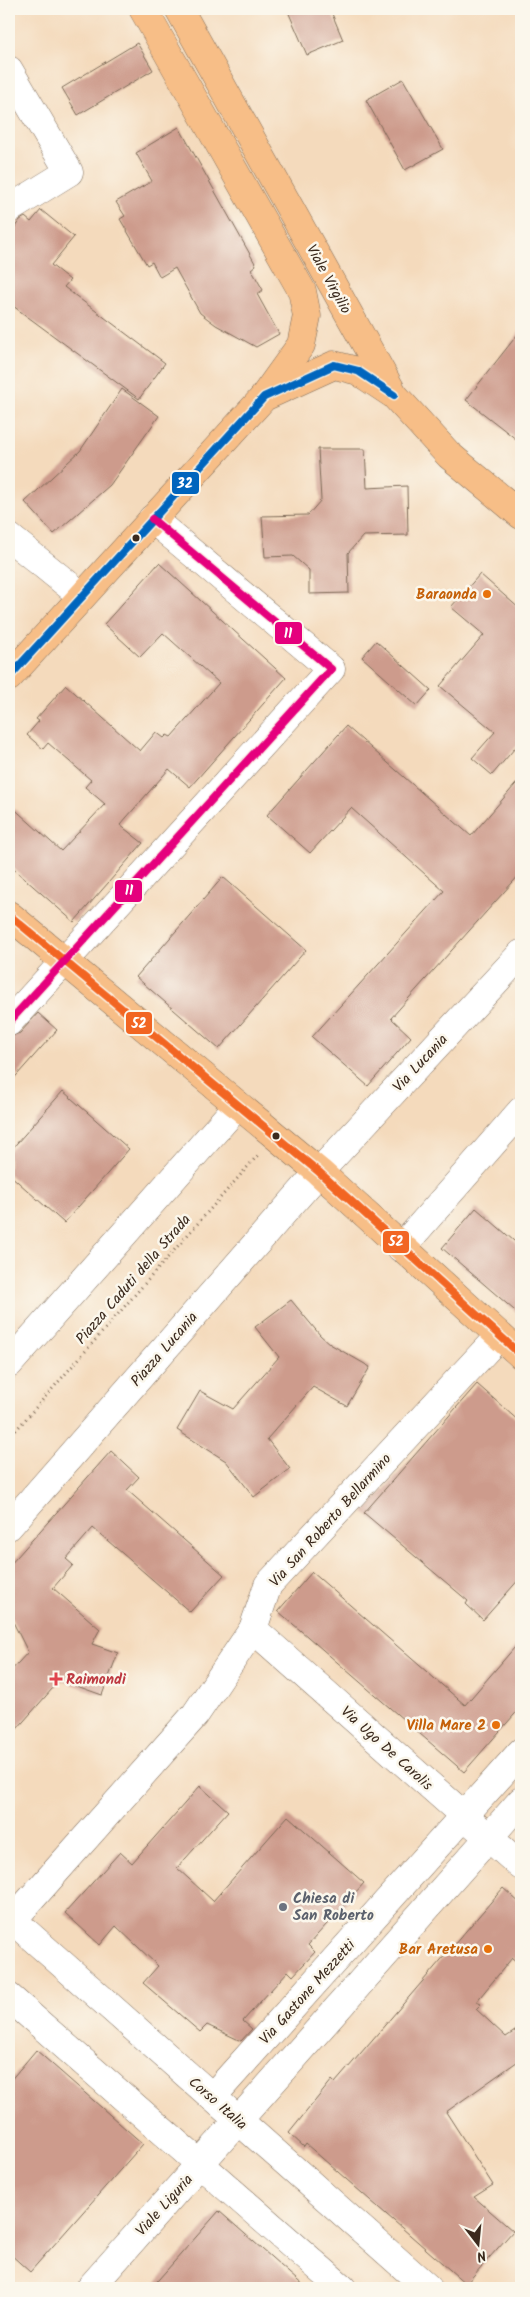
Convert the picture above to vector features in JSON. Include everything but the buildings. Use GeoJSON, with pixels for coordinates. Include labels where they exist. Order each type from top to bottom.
{"type":"FeatureCollection","features":[{"type":"Feature","properties":{"kind":"main road","name":"Viale Virgilio"},"geometry":{"type":"LineString","coordinates":[[9,677],[264,397],[301,345],[307,316],[302,291],[142,9]]}},
{"type":"Feature","properties":{"kind":"main road","name":"Viale Virgilio"},"geometry":{"type":"LineString","coordinates":[[179,9],[394,395],[449,455],[521,515]]}},
{"type":"Feature","properties":{"kind":"main road"},"geometry":{"type":"LineString","coordinates":[[264,397],[334,365],[358,371],[394,395]]}},
{"type":"Feature","properties":{"kind":"main road"},"geometry":{"type":"LineString","coordinates":[[9,915],[319,1172],[521,1355]]}},
{"type":"Feature","properties":{"kind":"street"},"geometry":{"type":"LineString","coordinates":[[9,70],[17,104],[69,172],[9,209]]}},
{"type":"Feature","properties":{"kind":"street"},"geometry":{"type":"LineString","coordinates":[[9,1022],[331,669],[152,519]]}},
{"type":"Feature","properties":{"kind":"street"},"geometry":{"type":"LineString","coordinates":[[9,537],[82,596]]}},
{"type":"Feature","properties":{"kind":"street","name":"Via Lucania"},"geometry":{"type":"LineString","coordinates":[[319,1172],[521,954]]}},
{"type":"Feature","properties":{"kind":"street"},"geometry":{"type":"LineString","coordinates":[[9,1364],[238,1105]]}},
{"type":"Feature","properties":{"kind":"street"},"geometry":{"type":"LineString","coordinates":[[401,1248],[521,1111]]}},
{"type":"Feature","properties":{"kind":"street","name":"Piazza Lucania"},"geometry":{"type":"LineString","coordinates":[[9,1526],[319,1172]]}},
{"type":"Feature","properties":{"kind":"street","name":"Via San Roberto Bellarmino"},"geometry":{"type":"LineString","coordinates":[[10,1920],[196,1715],[253,1629],[268,1585],[499,1336]]}},
{"type":"Feature","properties":{"kind":"street","name":"Via Ugo De Carolis"},"geometry":{"type":"LineString","coordinates":[[253,1629],[521,1866]]}},
{"type":"Feature","properties":{"kind":"street","name":"Via Gastone Mezzetti"},"geometry":{"type":"LineString","coordinates":[[212,2097],[521,1752]]}},
{"type":"Feature","properties":{"kind":"street"},"geometry":{"type":"LineString","coordinates":[[239,2121],[521,1801]]}},
{"type":"Feature","properties":{"kind":"street","name":"Corso Italia"},"geometry":{"type":"LineString","coordinates":[[10,1920],[428,2288]]}},
{"type":"Feature","properties":{"kind":"street"},"geometry":{"type":"LineString","coordinates":[[9,1997],[342,2288]]}},
{"type":"Feature","properties":{"kind":"street","name":"Viale Liguria"},"geometry":{"type":"LineString","coordinates":[[90,2288],[239,2121]]}},
{"type":"Feature","properties":{"kind":"path","name":"Piazza Caduti della Strada"},"geometry":{"type":"LineString","coordinates":[[9,1438],[275,1135]]}},
{"type":"Feature","properties":{"kind":"transit line","name":"32"},"geometry":{"type":"LineString","coordinates":[[9,677],[264,397],[334,365],[358,371],[394,395]]}},
{"type":"Feature","properties":{"kind":"transit line","name":"11"},"geometry":{"type":"LineString","coordinates":[[9,1022],[331,669],[152,519]]}},
{"type":"Feature","properties":{"kind":"transit line","name":"52"},"geometry":{"type":"LineString","coordinates":[[9,915],[319,1172],[521,1355]]}},
{"type":"Feature","properties":{"kind":"place","name":"Baraonda"},"geometry":{"type":"Point","coordinates":[487,594]}},
{"type":"Feature","properties":{"kind":"place","name":"Raimondi"},"geometry":{"type":"Point","coordinates":[56,1679]}},
{"type":"Feature","properties":{"kind":"place","name":"Villa Mare 2"},"geometry":{"type":"Point","coordinates":[496,1725]}},
{"type":"Feature","properties":{"kind":"place","name":"Chiesa di San Roberto"},"geometry":{"type":"Point","coordinates":[283,1907]}},
{"type":"Feature","properties":{"kind":"place","name":"Bar Aretusa"},"geometry":{"type":"Point","coordinates":[488,1949]}}]}
